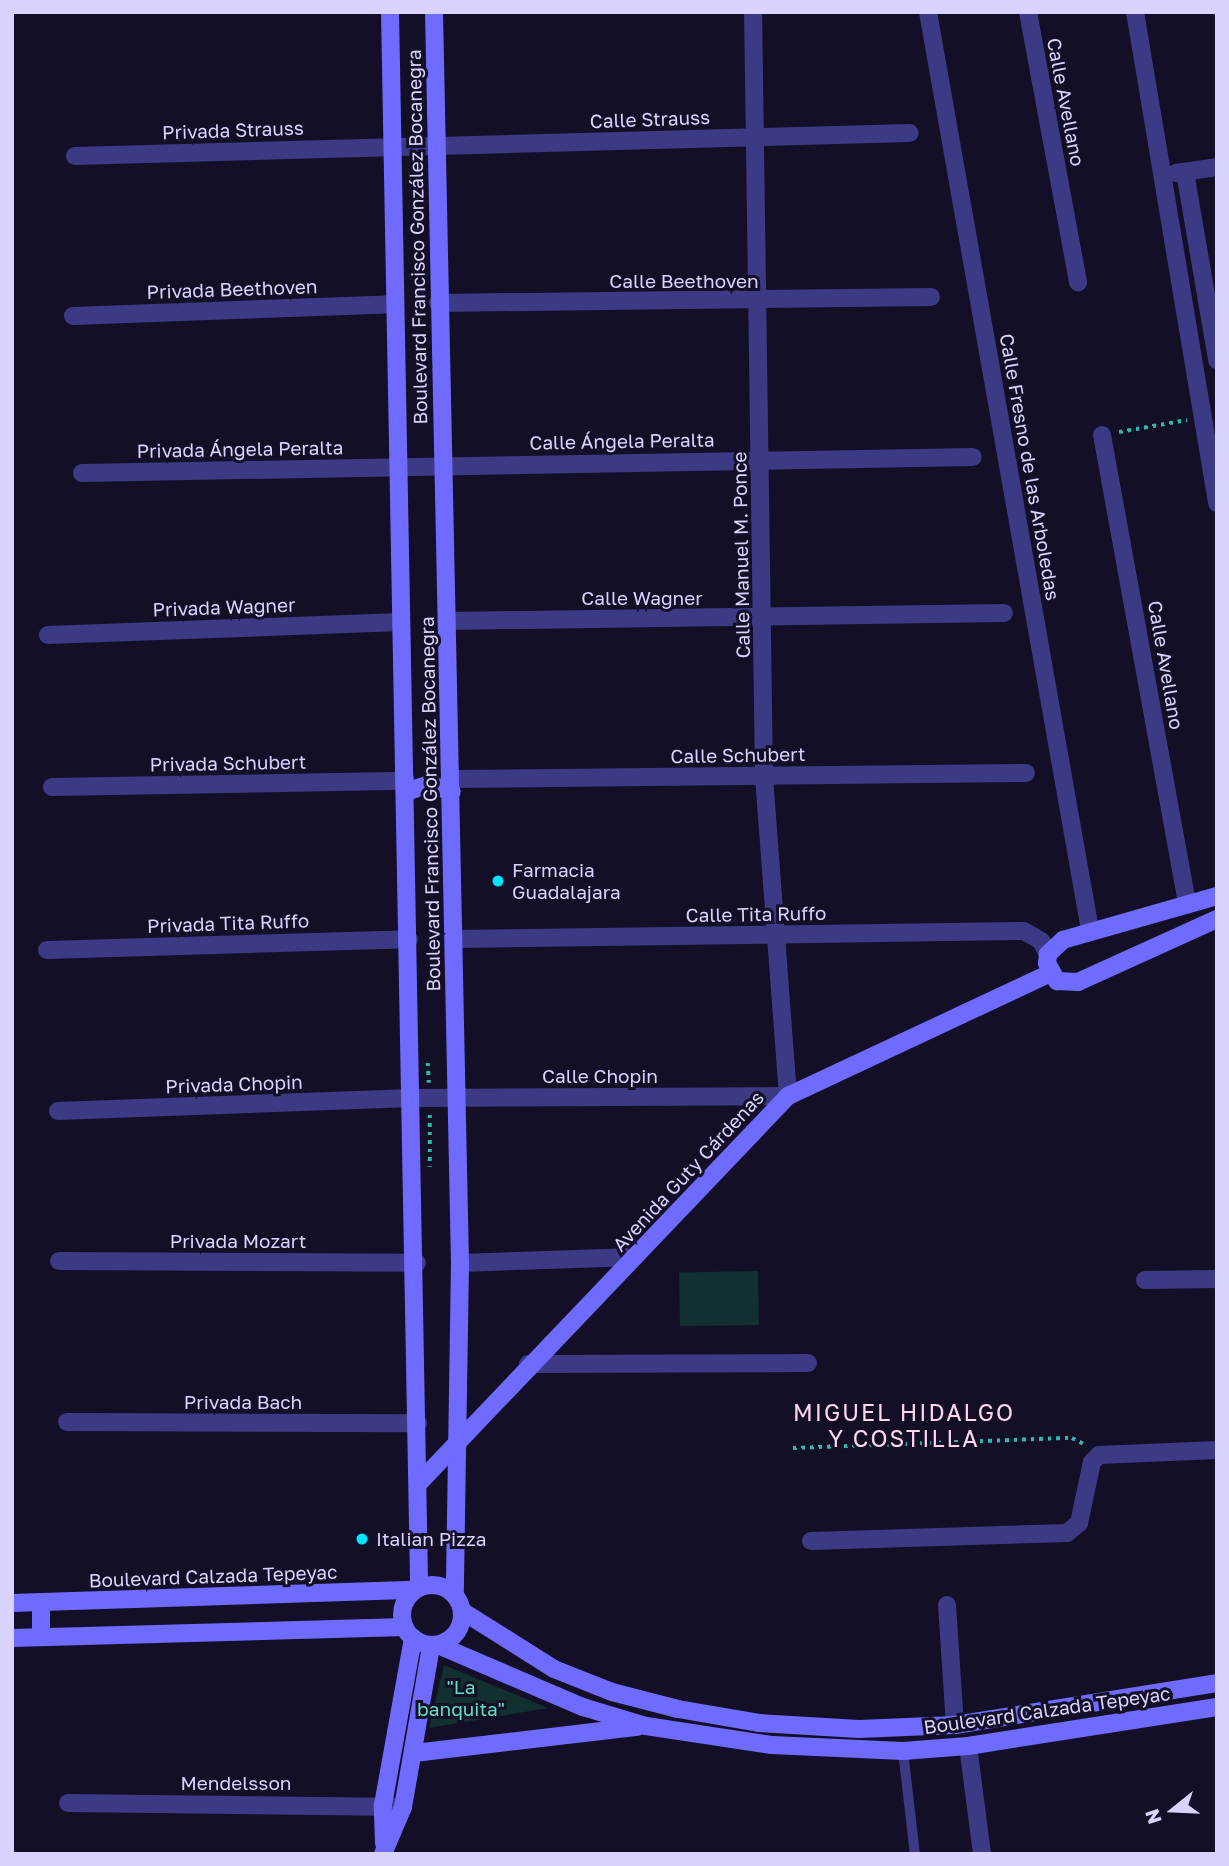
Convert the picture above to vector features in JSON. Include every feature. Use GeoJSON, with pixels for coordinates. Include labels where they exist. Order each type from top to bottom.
{"type":"FeatureCollection","features":[{"type":"Feature","properties":{"kind":"main road","name":"Boulevard Francisco González Bocanegra"},"geometry":{"type":"LineString","coordinates":[[390,12],[400,622],[417,1263],[417,1588]]}},
{"type":"Feature","properties":{"kind":"main road","name":"Boulevard Francisco González Bocanegra"},"geometry":{"type":"LineString","coordinates":[[434,12],[441,466],[458,1098],[460,1439],[455,1594]]}},
{"type":"Feature","properties":{"kind":"main road"},"geometry":{"type":"LineString","coordinates":[[406,786],[429,783],[451,786]]}},
{"type":"Feature","properties":{"kind":"main road"},"geometry":{"type":"LineString","coordinates":[[1217,896],[1090,930],[1063,940],[1048,954],[1050,973],[1057,981],[1078,982],[1217,919]]}},
{"type":"Feature","properties":{"kind":"main road","name":"Avenida Guty Cárdenas"},"geometry":{"type":"LineString","coordinates":[[418,1483],[528,1364],[635,1257],[788,1096],[1050,973]]}},
{"type":"Feature","properties":{"kind":"main road"},"geometry":{"type":"LineString","coordinates":[[383,1852],[383,1805],[409,1633],[403,1607],[417,1588],[438,1585],[455,1594],[463,1611],[457,1633],[435,1645]]}},
{"type":"Feature","properties":{"kind":"main road","name":"Boulevard Calzada Tepeyac"},"geometry":{"type":"LineString","coordinates":[[12,1603],[417,1588]]}},
{"type":"Feature","properties":{"kind":"main road"},"geometry":{"type":"LineString","coordinates":[[41,1602],[41,1637]]}},
{"type":"Feature","properties":{"kind":"main road","name":"Boulevard Calzada Tepeyac"},"geometry":{"type":"LineString","coordinates":[[463,1611],[554,1669],[612,1692],[678,1709],[759,1723],[834,1727],[955,1725],[1217,1683]]}},
{"type":"Feature","properties":{"kind":"main road"},"geometry":{"type":"LineString","coordinates":[[12,1638],[409,1633],[435,1645]]}},
{"type":"Feature","properties":{"kind":"main road"},"geometry":{"type":"LineString","coordinates":[[383,1852],[403,1807],[435,1645]]}},
{"type":"Feature","properties":{"kind":"main road","name":"Boulevard Calzada Tepeyac"},"geometry":{"type":"LineString","coordinates":[[435,1645],[583,1707],[646,1726],[772,1745],[903,1751],[968,1746],[1217,1707]]}},
{"type":"Feature","properties":{"kind":"main road"},"geometry":{"type":"LineString","coordinates":[[414,1753],[646,1726]]}},
{"type":"Feature","properties":{"kind":"street","name":"Calle Manuel M. Ponce"},"geometry":{"type":"LineString","coordinates":[[753,12],[764,618],[764,776],[773,934],[788,1096]]}},
{"type":"Feature","properties":{"kind":"street","name":"Calle Fresno de las Arboledas"},"geometry":{"type":"LineString","coordinates":[[928,12],[1090,930]]}},
{"type":"Feature","properties":{"kind":"street","name":"Calle Avellano"},"geometry":{"type":"LineString","coordinates":[[1028,12],[1078,282]]}},
{"type":"Feature","properties":{"kind":"street"},"geometry":{"type":"LineString","coordinates":[[1135,12],[1177,283],[1217,503]]}},
{"type":"Feature","properties":{"kind":"street","name":"Calle Strauss"},"geometry":{"type":"LineString","coordinates":[[391,147],[910,133]]}},
{"type":"Feature","properties":{"kind":"street","name":"Privada Strauss"},"geometry":{"type":"LineString","coordinates":[[75,156],[391,147]]}},
{"type":"Feature","properties":{"kind":"street"},"geometry":{"type":"LineString","coordinates":[[1162,175],[1217,167]]}},
{"type":"Feature","properties":{"kind":"street"},"geometry":{"type":"LineString","coordinates":[[1185,172],[1210,277],[1217,360]]}},
{"type":"Feature","properties":{"kind":"street"},"geometry":{"type":"LineString","coordinates":[[1177,283],[1210,277]]}},
{"type":"Feature","properties":{"kind":"street","name":"Calle Beethoven"},"geometry":{"type":"LineString","coordinates":[[438,303],[757,302],[931,297]]}},
{"type":"Feature","properties":{"kind":"street","name":"Privada Beethoven"},"geometry":{"type":"LineString","coordinates":[[73,316],[394,304]]}},
{"type":"Feature","properties":{"kind":"street","name":"Calle Avellano"},"geometry":{"type":"LineString","coordinates":[[1102,435],[1187,904]]}},
{"type":"Feature","properties":{"kind":"street","name":"Calle Ángela Peralta"},"geometry":{"type":"LineString","coordinates":[[398,467],[973,457]]}},
{"type":"Feature","properties":{"kind":"street","name":"Privada Ángela Peralta"},"geometry":{"type":"LineString","coordinates":[[82,473],[398,467]]}},
{"type":"Feature","properties":{"kind":"street","name":"Calle Wagner"},"geometry":{"type":"LineString","coordinates":[[447,621],[764,618],[1004,612]]}},
{"type":"Feature","properties":{"kind":"street","name":"Privada Wagner"},"geometry":{"type":"LineString","coordinates":[[48,635],[400,622]]}},
{"type":"Feature","properties":{"kind":"street","name":"Calle Schubert"},"geometry":{"type":"LineString","coordinates":[[451,786],[764,776],[1026,773]]}},
{"type":"Feature","properties":{"kind":"street","name":"Privada Schubert"},"geometry":{"type":"LineString","coordinates":[[52,787],[406,786]]}},
{"type":"Feature","properties":{"kind":"street","name":"Calle Tita Ruffo"},"geometry":{"type":"LineString","coordinates":[[454,939],[1024,931],[1041,941],[1048,954]]}},
{"type":"Feature","properties":{"kind":"street","name":"Privada Tita Ruffo"},"geometry":{"type":"LineString","coordinates":[[47,950],[409,939]]}},
{"type":"Feature","properties":{"kind":"street","name":"Calle Chopin"},"geometry":{"type":"LineString","coordinates":[[412,1098],[788,1096]]}},
{"type":"Feature","properties":{"kind":"street","name":"Privada Chopin"},"geometry":{"type":"LineString","coordinates":[[58,1111],[412,1098]]}},
{"type":"Feature","properties":{"kind":"street"},"geometry":{"type":"LineString","coordinates":[[460,1263],[635,1257]]}},
{"type":"Feature","properties":{"kind":"street","name":"Privada Mozart"},"geometry":{"type":"LineString","coordinates":[[59,1261],[417,1263]]}},
{"type":"Feature","properties":{"kind":"street"},"geometry":{"type":"LineString","coordinates":[[1145,1280],[1217,1279]]}},
{"type":"Feature","properties":{"kind":"street"},"geometry":{"type":"LineString","coordinates":[[528,1364],[808,1363]]}},
{"type":"Feature","properties":{"kind":"street","name":"Privada Bach"},"geometry":{"type":"LineString","coordinates":[[67,1422],[418,1423]]}},
{"type":"Feature","properties":{"kind":"street"},"geometry":{"type":"LineString","coordinates":[[811,1541],[1072,1531],[1079,1523],[1092,1462],[1104,1454],[1217,1450]]}},
{"type":"Feature","properties":{"kind":"street"},"geometry":{"type":"LineString","coordinates":[[947,1605],[955,1725]]}},
{"type":"Feature","properties":{"kind":"street"},"geometry":{"type":"LineString","coordinates":[[968,1746],[982,1854]]}},
{"type":"Feature","properties":{"kind":"street","name":"Mendelsson"},"geometry":{"type":"LineString","coordinates":[[68,1803],[403,1807]]}},
{"type":"Feature","properties":{"kind":"lane"},"geometry":{"type":"LineString","coordinates":[[903,1751],[915,1854]]}},
{"type":"Feature","properties":{"kind":"path"},"geometry":{"type":"LineString","coordinates":[[1102,435],[1201,417]]}},
{"type":"Feature","properties":{"kind":"path"},"geometry":{"type":"LineString","coordinates":[[793,1448],[1072,1438],[1104,1454]]}},
{"type":"Feature","properties":{"kind":"green space"},"geometry":{"type":"Polygon","coordinates":[[[758,1271],[759,1325],[680,1326],[679,1272],[758,1271]]]}},
{"type":"Feature","properties":{"kind":"green space","name":"\"La banquita\""},"geometry":{"type":"Polygon","coordinates":[[[444,1665],[548,1708],[429,1728],[444,1665]]]}},
{"type":"Feature","properties":{"kind":"place","name":"Farmacia Guadalajara"},"geometry":{"type":"Point","coordinates":[498,881]}},
{"type":"Feature","properties":{"kind":"place","name":"Italian Pizza"},"geometry":{"type":"Point","coordinates":[362,1539]}},
{"type":"Feature","properties":{"kind":"district","name":"MIGUEL HIDALGO Y COSTILLA"},"geometry":{"type":"Point","coordinates":[904,1425]}}]}
